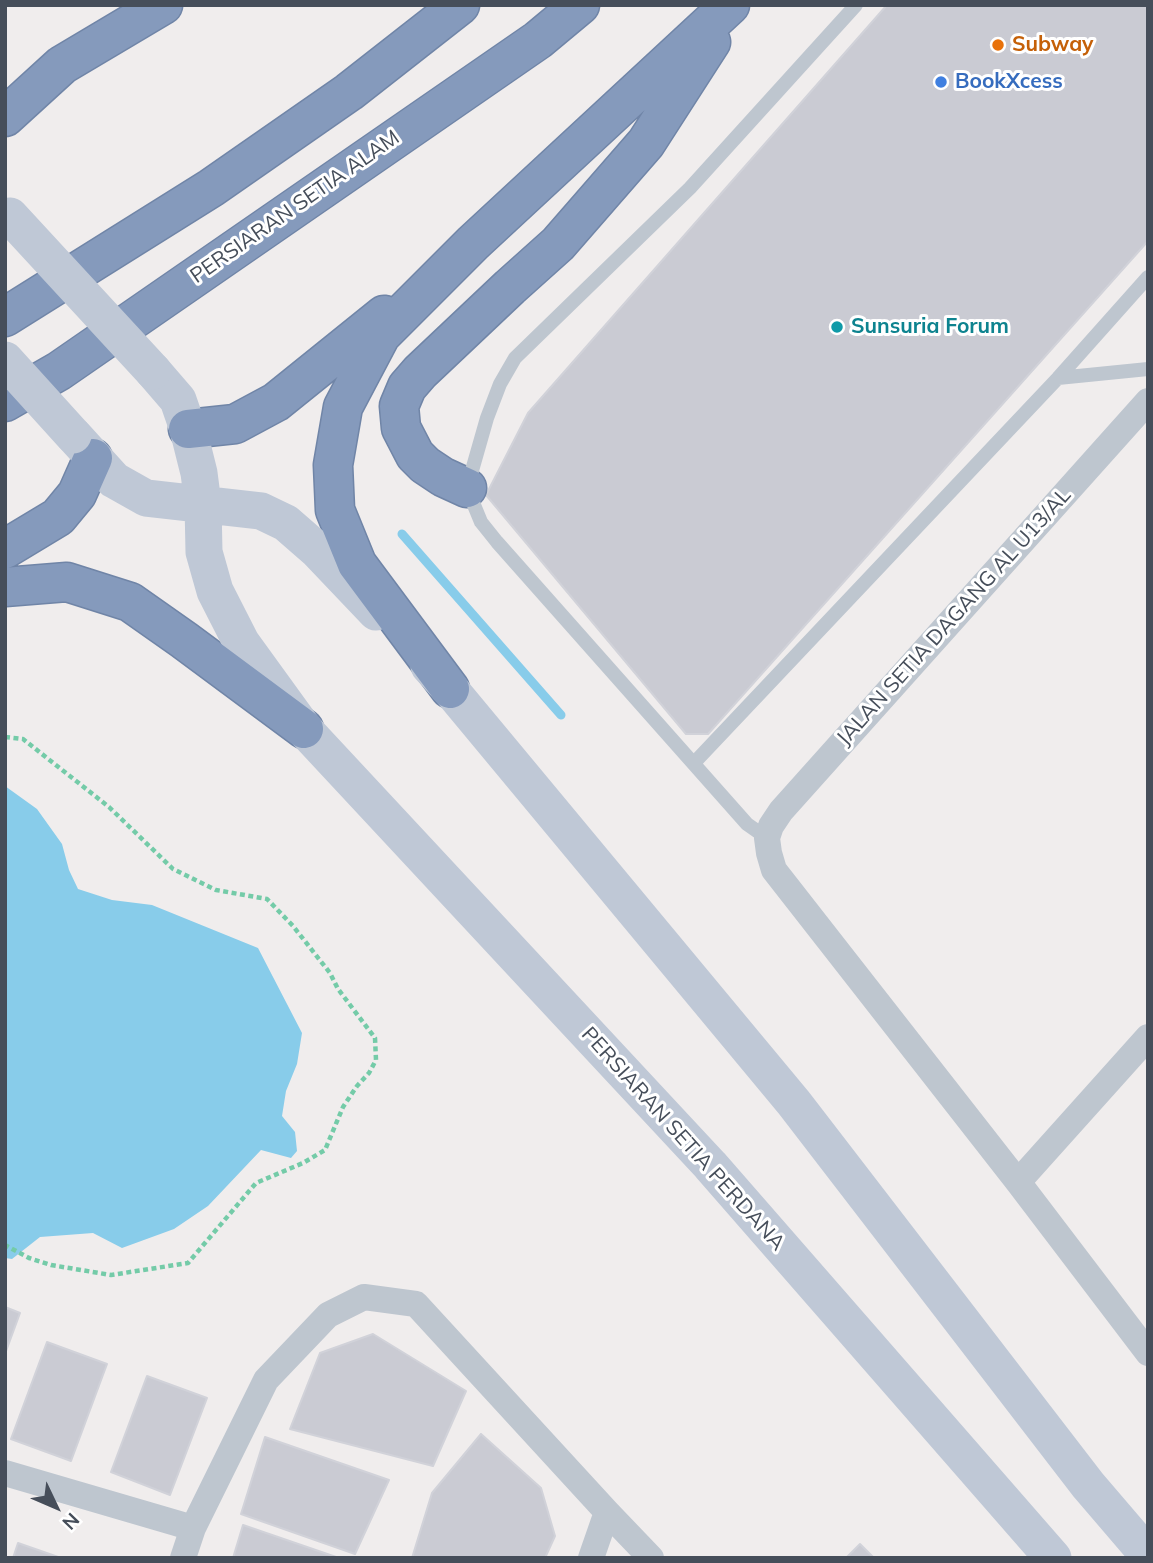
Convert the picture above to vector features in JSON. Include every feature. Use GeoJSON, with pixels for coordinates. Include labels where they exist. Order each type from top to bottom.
{"type":"FeatureCollection","features":[{"type":"Feature","properties":{"kind":"highway"},"geometry":{"type":"LineString","coordinates":[[5,117],[62,65],[163,5]]}},
{"type":"Feature","properties":{"kind":"highway"},"geometry":{"type":"LineString","coordinates":[[5,317],[211,188],[349,92],[460,5]]}},
{"type":"Feature","properties":{"kind":"highway","name":"PERSIARAN SETIA ALAM"},"geometry":{"type":"LineString","coordinates":[[5,402],[59,371],[537,40],[580,5]]}},
{"type":"Feature","properties":{"kind":"highway"},"geometry":{"type":"LineString","coordinates":[[450,689],[356,564],[335,510],[333,465],[343,407],[381,335],[473,243],[733,5]]}},
{"type":"Feature","properties":{"kind":"highway"},"geometry":{"type":"LineString","coordinates":[[467,488],[443,477],[415,455],[401,428],[399,406],[407,387],[558,244],[646,143],[733,5]]}},
{"type":"Feature","properties":{"kind":"highway"},"geometry":{"type":"LineString","coordinates":[[5,74],[24,75],[62,65]]}},
{"type":"Feature","properties":{"kind":"highway"},"geometry":{"type":"LineString","coordinates":[[188,429],[234,424],[276,402],[473,243]]}},
{"type":"Feature","properties":{"kind":"highway"},"geometry":{"type":"LineString","coordinates":[[5,549],[58,517],[77,494],[83,446]]}},
{"type":"Feature","properties":{"kind":"highway"},"geometry":{"type":"LineString","coordinates":[[5,587],[67,582],[130,602],[184,639],[304,730]]}},
{"type":"Feature","properties":{"kind":"main road","name":"PERSIARAN SETIA PERDANA"},"geometry":{"type":"LineString","coordinates":[[8,213],[178,400],[199,473],[204,503],[204,552],[215,591],[241,642],[304,730],[710,1165],[1053,1558]]}},
{"type":"Feature","properties":{"kind":"main road"},"geometry":{"type":"LineString","coordinates":[[5,360],[114,480],[146,498],[261,511],[286,523],[317,550],[450,689],[793,1104],[1088,1485],[1148,1555]]}},
{"type":"Feature","properties":{"kind":"street","name":"JALAN SETIA DAGANG AL U13/AL"},"geometry":{"type":"LineString","coordinates":[[767,838],[780,811],[1148,401]]}},
{"type":"Feature","properties":{"kind":"street"},"geometry":{"type":"LineString","coordinates":[[767,838],[774,870],[1148,1353]]}},
{"type":"Feature","properties":{"kind":"street"},"geometry":{"type":"LineString","coordinates":[[1018,1182],[1148,1037]]}},
{"type":"Feature","properties":{"kind":"street"},"geometry":{"type":"LineString","coordinates":[[183,1558],[193,1528],[266,1380],[328,1315],[364,1297],[416,1304],[651,1558]]}},
{"type":"Feature","properties":{"kind":"street"},"geometry":{"type":"LineString","coordinates":[[5,1473],[193,1528]]}},
{"type":"Feature","properties":{"kind":"street"},"geometry":{"type":"LineString","coordinates":[[591,1558],[607,1512]]}},
{"type":"Feature","properties":{"kind":"lane"},"geometry":{"type":"LineString","coordinates":[[767,838],[747,824],[498,542],[481,522],[467,488],[487,418],[500,384],[515,358],[690,188],[856,5]]}},
{"type":"Feature","properties":{"kind":"lane"},"geometry":{"type":"LineString","coordinates":[[694,763],[1058,378],[1148,277]]}},
{"type":"Feature","properties":{"kind":"lane"},"geometry":{"type":"LineString","coordinates":[[1058,378],[1148,369]]}},
{"type":"Feature","properties":{"kind":"path"},"geometry":{"type":"LineString","coordinates":[[5,737],[23,739],[109,807],[173,869],[216,890],[267,899],[293,926],[330,973],[338,989],[374,1038],[376,1060],[343,1107],[325,1150],[303,1163],[256,1183],[188,1263],[111,1275],[51,1265],[29,1258],[5,1245]]}},
{"type":"Feature","properties":{"kind":"water"},"geometry":{"type":"Polygon","coordinates":[[[5,786],[37,809],[62,844],[69,870],[78,889],[112,900],[152,905],[258,948],[302,1033],[297,1064],[286,1091],[282,1116],[295,1132],[297,1151],[291,1158],[261,1150],[208,1206],[174,1229],[122,1248],[93,1233],[40,1237],[12,1259],[5,1258],[5,786]]]}},
{"type":"Feature","properties":{"kind":"building","name":"Sunsuria Forum"},"geometry":{"type":"Polygon","coordinates":[[[887,5],[1148,5],[1148,241],[708,734],[686,734],[486,495],[528,413],[887,5]]]}},
{"type":"Feature","properties":{"kind":"building"},"geometry":{"type":"Polygon","coordinates":[[[5,1307],[20,1313],[5,1354],[5,1307]]]}},
{"type":"Feature","properties":{"kind":"building"},"geometry":{"type":"Polygon","coordinates":[[[373,1334],[466,1391],[433,1466],[290,1429],[320,1353],[373,1334]]]}},
{"type":"Feature","properties":{"kind":"building"},"geometry":{"type":"Polygon","coordinates":[[[47,1342],[107,1364],[71,1461],[11,1439],[47,1342]]]}},
{"type":"Feature","properties":{"kind":"building"},"geometry":{"type":"Polygon","coordinates":[[[147,1376],[207,1398],[170,1495],[111,1472],[147,1376]]]}},
{"type":"Feature","properties":{"kind":"building"},"geometry":{"type":"Polygon","coordinates":[[[481,1434],[541,1488],[555,1536],[545,1558],[412,1558],[432,1493],[481,1434]]]}},
{"type":"Feature","properties":{"kind":"building"},"geometry":{"type":"Polygon","coordinates":[[[265,1437],[389,1480],[355,1554],[241,1514],[265,1437]]]}},
{"type":"Feature","properties":{"kind":"building"},"geometry":{"type":"Polygon","coordinates":[[[243,1525],[339,1558],[233,1558],[243,1525]]]}},
{"type":"Feature","properties":{"kind":"building"},"geometry":{"type":"Polygon","coordinates":[[[18,1543],[61,1558],[13,1558],[18,1543]]]}},
{"type":"Feature","properties":{"kind":"building"},"geometry":{"type":"Polygon","coordinates":[[[860,1544],[874,1558],[846,1558],[860,1544]]]}},
{"type":"Feature","properties":{"kind":"waterway"},"geometry":{"type":"LineString","coordinates":[[402,534],[561,715]]}},
{"type":"Feature","properties":{"kind":"place","name":"Subway"},"geometry":{"type":"Point","coordinates":[998,45]}},
{"type":"Feature","properties":{"kind":"place","name":"BookXcess"},"geometry":{"type":"Point","coordinates":[941,82]}},
{"type":"Feature","properties":{"kind":"place","name":"Sunsuria Forum"},"geometry":{"type":"Point","coordinates":[837,327]}}]}
